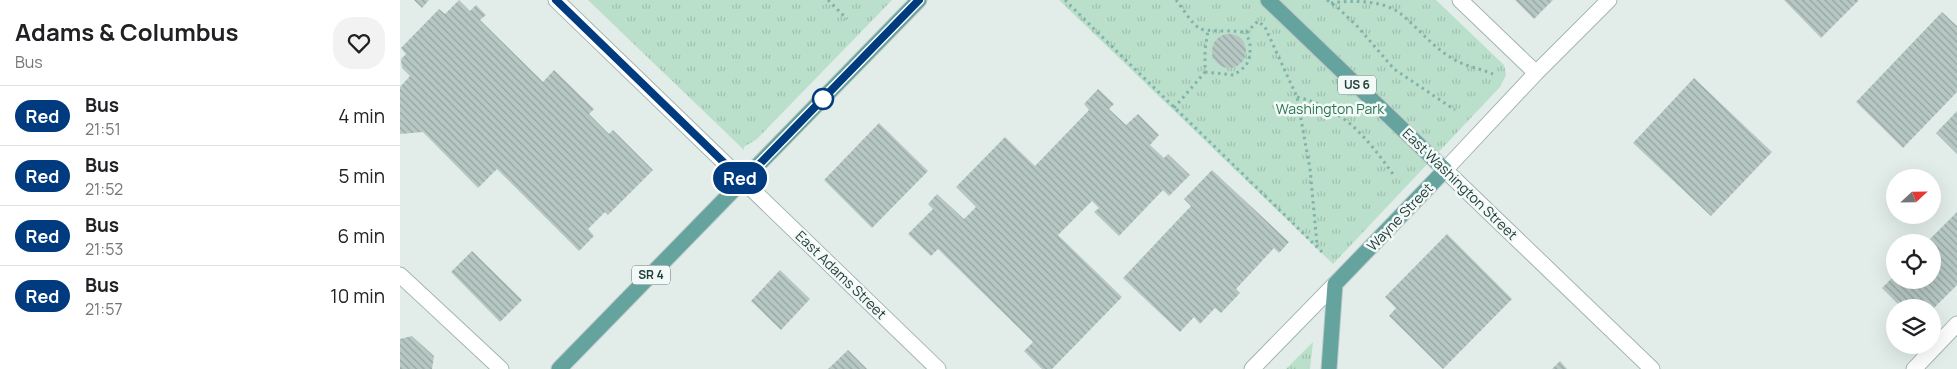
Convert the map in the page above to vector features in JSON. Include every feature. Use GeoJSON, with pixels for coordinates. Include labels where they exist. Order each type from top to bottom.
{"type":"FeatureCollection","features":[{"type":"Feature","properties":{"kind":"main road","name":"SR 4"},"geometry":{"type":"LineString","coordinates":[[559,369],[919,0]]}},
{"type":"Feature","properties":{"kind":"main road","name":"East Washington Street"},"geometry":{"type":"LineString","coordinates":[[1268,0],[1446,170]]}},
{"type":"Feature","properties":{"kind":"main road","name":"Wayne Street"},"geometry":{"type":"LineString","coordinates":[[1335,284],[1446,170]]}},
{"type":"Feature","properties":{"kind":"main road"},"geometry":{"type":"LineString","coordinates":[[1329,369],[1335,284]]}},
{"type":"Feature","properties":{"kind":"street","name":"East Adams Street"},"geometry":{"type":"LineString","coordinates":[[556,0],[938,369]]}},
{"type":"Feature","properties":{"kind":"street"},"geometry":{"type":"LineString","coordinates":[[1460,0],[1536,73]]}},
{"type":"Feature","properties":{"kind":"street","name":"Wayne Street"},"geometry":{"type":"LineString","coordinates":[[1446,170],[1536,73],[1609,0]]}},
{"type":"Feature","properties":{"kind":"street","name":"East Washington Street"},"geometry":{"type":"LineString","coordinates":[[1446,170],[1652,369]]}},
{"type":"Feature","properties":{"kind":"street"},"geometry":{"type":"LineString","coordinates":[[400,275],[501,369]]}},
{"type":"Feature","properties":{"kind":"street","name":"Wayne Street"},"geometry":{"type":"LineString","coordinates":[[1252,369],[1335,284]]}},
{"type":"Feature","properties":{"kind":"street"},"geometry":{"type":"LineString","coordinates":[[1914,369],[1957,324]]}},
{"type":"Feature","properties":{"kind":"path"},"geometry":{"type":"LineString","coordinates":[[828,0],[847,19]]}},
{"type":"Feature","properties":{"kind":"path"},"geometry":{"type":"LineString","coordinates":[[1065,0],[1174,108],[1226,155],[1322,252],[1316,243],[1313,191],[1297,97],[1264,27],[1258,21],[1246,32]]}},
{"type":"Feature","properties":{"kind":"path"},"geometry":{"type":"LineString","coordinates":[[1176,0],[1199,28],[1246,32]]}},
{"type":"Feature","properties":{"kind":"path"},"geometry":{"type":"LineString","coordinates":[[1327,0],[1358,27],[1394,69],[1455,110]]}},
{"type":"Feature","properties":{"kind":"path"},"geometry":{"type":"LineString","coordinates":[[1331,3],[1342,0],[1358,1],[1384,6],[1400,13],[1451,58],[1493,74]]}},
{"type":"Feature","properties":{"kind":"path"},"geometry":{"type":"LineString","coordinates":[[1174,108],[1205,72],[1204,50],[1208,30]]}},
{"type":"Feature","properties":{"kind":"path"},"geometry":{"type":"LineString","coordinates":[[1205,72],[1234,75],[1246,66],[1250,56],[1250,43],[1246,32]]}},
{"type":"Feature","properties":{"kind":"path"},"geometry":{"type":"LineString","coordinates":[[1297,97],[1321,104],[1354,126],[1395,178]]}},
{"type":"Feature","properties":{"kind":"green space"},"geometry":{"type":"Polygon","coordinates":[[[588,0],[892,0],[757,139],[744,147],[744,150],[588,0]]]}},
{"type":"Feature","properties":{"kind":"green space","name":"Washington Park"},"geometry":{"type":"Polygon","coordinates":[[[1059,0],[1436,0],[1504,65],[1506,75],[1500,87],[1333,264],[1059,0]]]}},
{"type":"Feature","properties":{"kind":"green space"},"geometry":{"type":"Polygon","coordinates":[[[1313,342],[1310,369],[1286,369],[1313,342]]]}},
{"type":"Feature","properties":{"kind":"building"},"geometry":{"type":"Polygon","coordinates":[[[414,0],[429,0],[422,8],[414,0]]]}},
{"type":"Feature","properties":{"kind":"building"},"geometry":{"type":"Polygon","coordinates":[[[459,0],[470,11],[476,5],[486,15],[480,20],[543,82],[554,70],[594,109],[589,114],[609,134],[613,130],[653,170],[608,215],[605,212],[588,229],[594,236],[579,251],[497,169],[478,188],[423,132],[400,134],[400,87],[410,76],[402,68],[401,59],[406,54],[401,48],[439,9],[445,14],[459,0]]]}},
{"type":"Feature","properties":{"kind":"building"},"geometry":{"type":"Polygon","coordinates":[[[1515,0],[1553,0],[1534,19],[1515,0]]]}},
{"type":"Feature","properties":{"kind":"building"},"geometry":{"type":"Polygon","coordinates":[[[1784,0],[1859,0],[1821,38],[1784,0]]]}},
{"type":"Feature","properties":{"kind":"building"},"geometry":{"type":"Polygon","coordinates":[[[1942,12],[1957,26],[1957,92],[1903,148],[1856,102],[1942,12]]]}},
{"type":"Feature","properties":{"kind":"building"},"geometry":{"type":"Polygon","coordinates":[[[1229,34],[1236,35],[1241,39],[1245,44],[1245,58],[1241,63],[1236,67],[1229,68],[1222,67],[1217,63],[1213,58],[1212,51],[1213,44],[1217,39],[1222,35],[1229,34]]]}},
{"type":"Feature","properties":{"kind":"building"},"geometry":{"type":"Polygon","coordinates":[[[1694,78],[1772,152],[1711,216],[1633,143],[1694,78]]]}},
{"type":"Feature","properties":{"kind":"building"},"geometry":{"type":"Polygon","coordinates":[[[1098,89],[1114,104],[1109,109],[1126,125],[1138,114],[1159,135],[1150,145],[1164,158],[1168,154],[1190,175],[1169,196],[1163,190],[1119,236],[1094,212],[1099,208],[1092,201],[1058,235],[1122,297],[1052,369],[1042,369],[1024,351],[1033,342],[938,249],[931,256],[908,234],[933,209],[928,204],[937,194],[964,219],[976,207],[956,187],[1005,137],[1035,166],[1089,110],[1084,104],[1098,89]]]}},
{"type":"Feature","properties":{"kind":"building"},"geometry":{"type":"Polygon","coordinates":[[[1957,111],[1957,154],[1936,133],[1957,111]]]}},
{"type":"Feature","properties":{"kind":"building"},"geometry":{"type":"Polygon","coordinates":[[[879,123],[928,171],[872,228],[824,180],[879,123]]]}},
{"type":"Feature","properties":{"kind":"building"},"geometry":{"type":"Polygon","coordinates":[[[1212,170],[1289,242],[1279,253],[1274,248],[1236,289],[1240,293],[1221,313],[1215,308],[1200,324],[1194,317],[1180,332],[1123,278],[1191,206],[1184,199],[1212,170]]]}},
{"type":"Feature","properties":{"kind":"building"},"geometry":{"type":"Polygon","coordinates":[[[1957,212],[1957,285],[1941,301],[1941,299],[1893,299],[1882,288],[1886,284],[1886,289],[1941,289],[1941,234],[1935,234],[1957,212]]]}},
{"type":"Feature","properties":{"kind":"building"},"geometry":{"type":"Polygon","coordinates":[[[1447,234],[1512,299],[1443,369],[1389,316],[1396,308],[1385,297],[1447,234]]]}},
{"type":"Feature","properties":{"kind":"building"},"geometry":{"type":"Polygon","coordinates":[[[472,251],[522,300],[500,322],[451,272],[472,251]]]}},
{"type":"Feature","properties":{"kind":"building"},"geometry":{"type":"Polygon","coordinates":[[[780,270],[810,299],[781,330],[751,301],[780,270]]]}},
{"type":"Feature","properties":{"kind":"building"},"geometry":{"type":"Polygon","coordinates":[[[412,336],[434,356],[432,369],[400,369],[400,339],[412,336]]]}},
{"type":"Feature","properties":{"kind":"building"},"geometry":{"type":"Polygon","coordinates":[[[848,350],[867,369],[828,369],[848,350]]]}},
{"type":"Feature","properties":{"kind":"building"},"geometry":{"type":"Polygon","coordinates":[[[1560,361],[1567,369],[1552,369],[1560,361]]]}},
{"type":"Feature","properties":{"kind":"bus line","name":"Red"},"geometry":{"type":"LineString","coordinates":[[556,0],[743,181],[919,0]]}}]}
